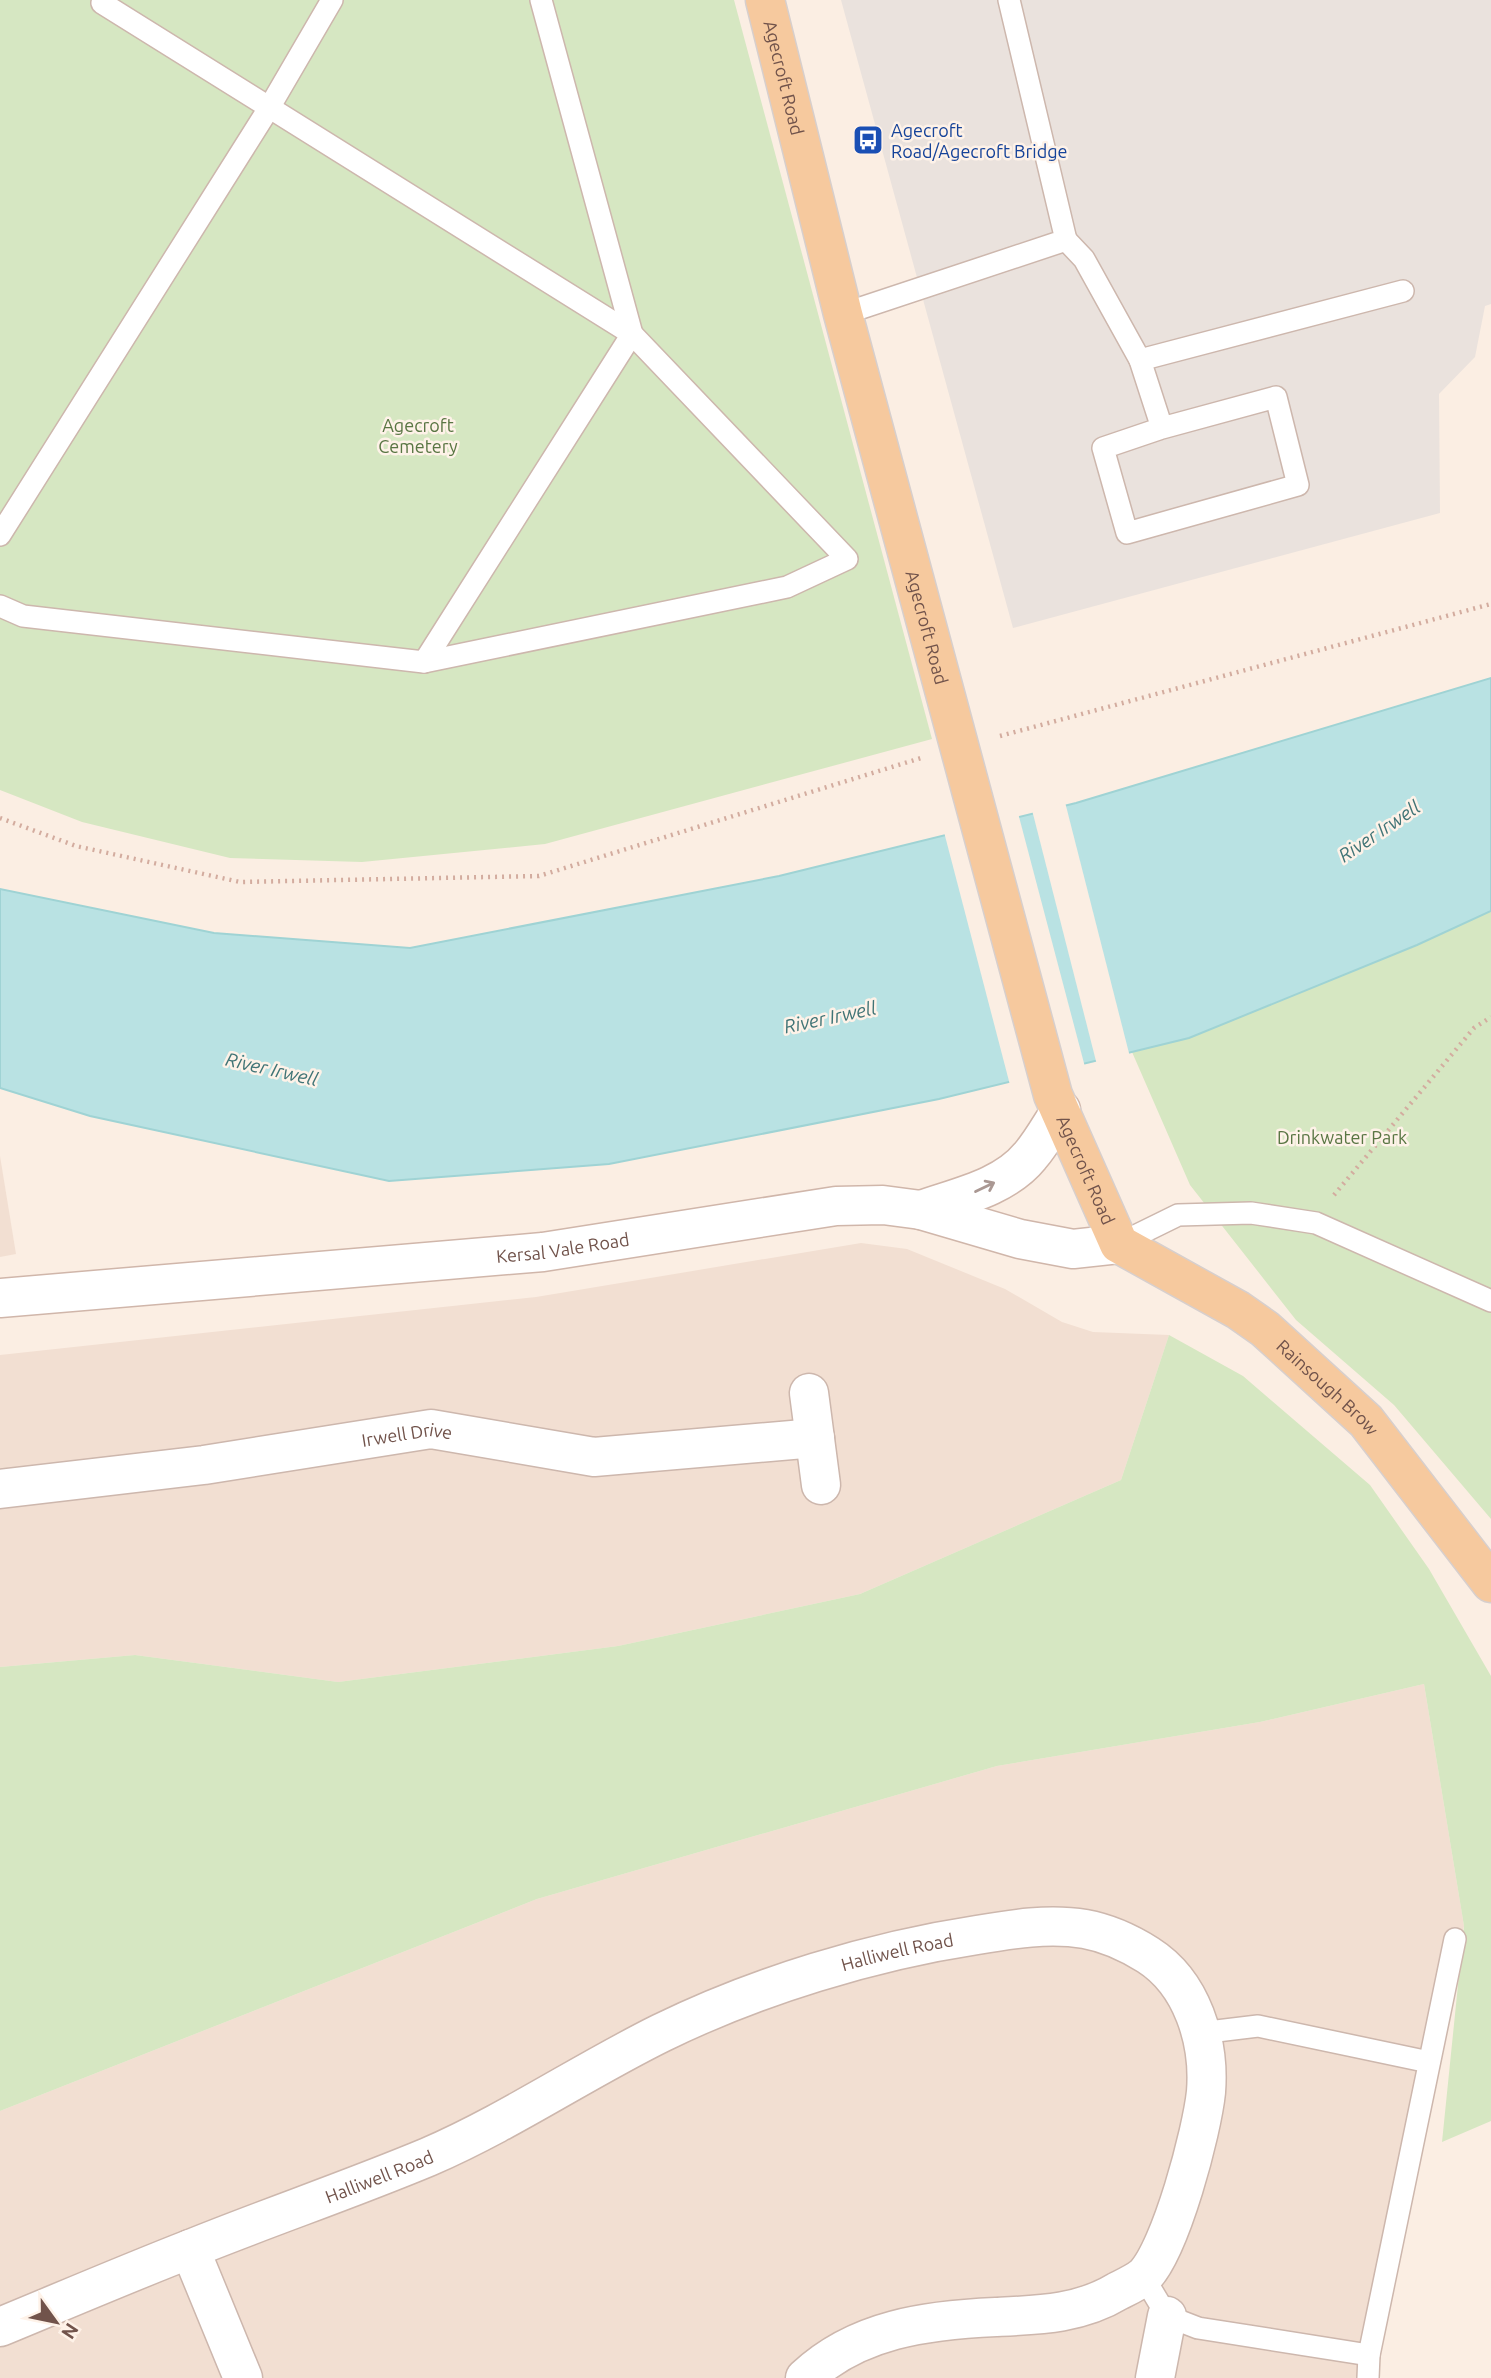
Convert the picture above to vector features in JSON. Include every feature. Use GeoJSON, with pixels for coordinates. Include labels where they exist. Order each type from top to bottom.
{"type":"FeatureCollection","features":[{"type":"Feature","properties":{"kind":"main road","name":"Agecroft Road"},"geometry":{"type":"LineString","coordinates":[[765,0],[843,314],[1053,1095],[1119,1244]]}},
{"type":"Feature","properties":{"kind":"main road","name":"Rainsough Brow"},"geometry":{"type":"LineString","coordinates":[[1119,1244],[1238,1310],[1265,1329],[1346,1402],[1366,1421],[1491,1583]]}},
{"type":"Feature","properties":{"kind":"street"},"geometry":{"type":"LineString","coordinates":[[921,1210],[980,1190],[1008,1175],[1028,1158],[1061,1110]]}},
{"type":"Feature","properties":{"kind":"street","name":"Kersal Vale Road"},"geometry":{"type":"LineString","coordinates":[[0,1298],[543,1252],[836,1206],[883,1205],[921,1210],[1020,1239],[1073,1249],[1119,1244]]}},
{"type":"Feature","properties":{"kind":"street"},"geometry":{"type":"LineString","coordinates":[[809,1393],[821,1485]]}},
{"type":"Feature","properties":{"kind":"street","name":"Irwell Drive"},"geometry":{"type":"LineString","coordinates":[[0,1489],[204,1465],[431,1429],[594,1457],[815,1438]]}},
{"type":"Feature","properties":{"kind":"street","name":"Halliwell Road"},"geometry":{"type":"LineString","coordinates":[[0,2327],[190,2249],[426,2158],[485,2131],[664,2031],[824,1969],[911,1945],[1040,1927],[1083,1929],[1107,1936],[1134,1947],[1175,1977],[1191,2006],[1200,2033],[1206,2064],[1206,2096],[1168,2237],[1143,2276],[1103,2300],[1062,2314],[962,2319],[922,2324],[873,2335],[821,2363],[805,2378]]}},
{"type":"Feature","properties":{"kind":"street"},"geometry":{"type":"LineString","coordinates":[[190,2249],[243,2378]]}},
{"type":"Feature","properties":{"kind":"street"},"geometry":{"type":"LineString","coordinates":[[1155,2378],[1167,2316]]}},
{"type":"Feature","properties":{"kind":"lane"},"geometry":{"type":"LineString","coordinates":[[0,535],[269,108],[332,0]]}},
{"type":"Feature","properties":{"kind":"lane"},"geometry":{"type":"LineString","coordinates":[[424,662],[632,334],[541,0]]}},
{"type":"Feature","properties":{"kind":"lane"},"geometry":{"type":"LineString","coordinates":[[1010,0],[1066,240],[1084,259],[1140,360],[1162,428]]}},
{"type":"Feature","properties":{"kind":"lane"},"geometry":{"type":"LineString","coordinates":[[0,606],[23,615],[424,662],[787,587],[847,559],[632,334],[102,4]]}},
{"type":"Feature","properties":{"kind":"lane"},"geometry":{"type":"LineString","coordinates":[[843,314],[1066,240]]}},
{"type":"Feature","properties":{"kind":"lane"},"geometry":{"type":"LineString","coordinates":[[1140,360],[1403,291]]}},
{"type":"Feature","properties":{"kind":"lane"},"geometry":{"type":"LineString","coordinates":[[1276,397],[1298,485],[1127,533],[1103,448],[1162,428],[1276,397]]}},
{"type":"Feature","properties":{"kind":"lane"},"geometry":{"type":"LineString","coordinates":[[1119,1244],[1178,1215],[1251,1213],[1316,1223],[1491,1301]]}},
{"type":"Feature","properties":{"kind":"lane"},"geometry":{"type":"LineString","coordinates":[[1368,2378],[1369,2355],[1455,1938]]}},
{"type":"Feature","properties":{"kind":"lane"},"geometry":{"type":"LineString","coordinates":[[1200,2033],[1258,2026],[1429,2062]]}},
{"type":"Feature","properties":{"kind":"lane"},"geometry":{"type":"LineString","coordinates":[[1143,2276],[1167,2316],[1198,2328],[1369,2355]]}},
{"type":"Feature","properties":{"kind":"path"},"geometry":{"type":"LineString","coordinates":[[0,818],[76,846],[240,882],[539,876],[962,760],[1491,604]]}},
{"type":"Feature","properties":{"kind":"path"},"geometry":{"type":"LineString","coordinates":[[1316,1223],[1331,1199],[1474,1028],[1491,1017]]}},
{"type":"Feature","properties":{"kind":"shaded area"},"geometry":{"type":"Polygon","coordinates":[[[841,0],[1491,0],[1491,304],[1485,306],[1475,357],[1439,394],[1440,513],[1013,628],[841,0]]]}},
{"type":"Feature","properties":{"kind":"shaded area"},"geometry":{"type":"Polygon","coordinates":[[[0,1156],[16,1254],[0,1257],[0,1156]]]}},
{"type":"Feature","properties":{"kind":"shaded area"},"geometry":{"type":"Polygon","coordinates":[[[861,1243],[907,1249],[1005,1289],[1062,1322],[1093,1332],[1169,1335],[1121,1480],[860,1594],[618,1646],[338,1682],[135,1655],[0,1667],[0,1355],[536,1297],[861,1243]]]}},
{"type":"Feature","properties":{"kind":"shaded area"},"geometry":{"type":"Polygon","coordinates":[[[1424,1684],[1464,1926],[1364,2337],[1362,2378],[0,2378],[0,2111],[537,1899],[997,1766],[1260,1722],[1424,1684]]]}},
{"type":"Feature","properties":{"kind":"green space","name":"Agecroft Cemetery"},"geometry":{"type":"Polygon","coordinates":[[[0,0],[734,0],[932,739],[545,844],[362,862],[230,858],[82,822],[0,790],[0,0]]]}},
{"type":"Feature","properties":{"kind":"green space","name":"Drinkwater Park"},"geometry":{"type":"Polygon","coordinates":[[[1491,911],[1491,1519],[1394,1405],[1296,1320],[1190,1185],[1132,1052],[1189,1038],[1417,945],[1491,911]]]}},
{"type":"Feature","properties":{"kind":"green space"},"geometry":{"type":"Polygon","coordinates":[[[1169,1335],[1243,1376],[1370,1485],[1429,1569],[1491,1676],[1491,2121],[1442,2142],[1464,1926],[1424,1684],[1260,1722],[997,1766],[537,1899],[0,2111],[0,1667],[135,1655],[338,1682],[618,1646],[860,1594],[1121,1480],[1169,1335]]]}},
{"type":"Feature","properties":{"kind":"water","name":"River Irwell"},"geometry":{"type":"Polygon","coordinates":[[[1491,678],[1491,911],[1417,945],[1189,1038],[939,1099],[609,1164],[389,1181],[90,1116],[0,1088],[0,889],[214,933],[410,948],[779,876],[1076,803],[1491,678]]]}},
{"type":"Feature","properties":{"kind":"pier"},"geometry":{"type":"Polygon","coordinates":[[[1065,802],[1130,1057],[1097,1065],[1032,810],[1065,802]]]}},
{"type":"Feature","properties":{"kind":"pier"},"geometry":{"type":"Polygon","coordinates":[[[1018,813],[1085,1067],[1010,1085],[944,832],[1018,813]]]}},
{"type":"Feature","properties":{"kind":"place","name":"Agecroft Road/Agecroft Bridge"},"geometry":{"type":"Point","coordinates":[868,140]}}]}
